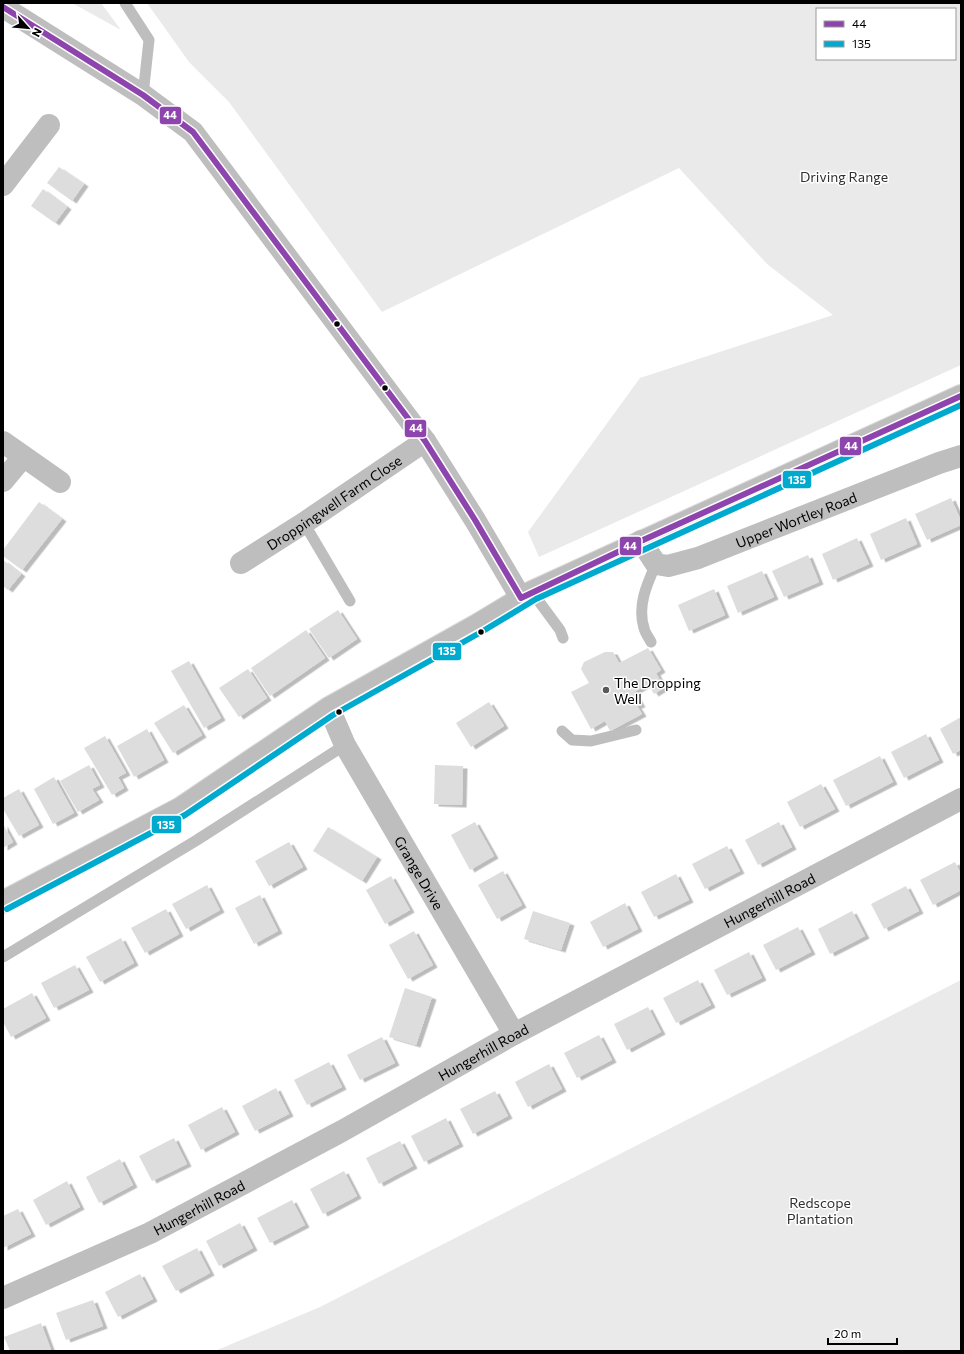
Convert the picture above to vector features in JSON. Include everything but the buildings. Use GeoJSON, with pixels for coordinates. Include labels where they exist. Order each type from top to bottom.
{"type":"FeatureCollection","features":[{"type":"Feature","properties":{"kind":"main road"},"geometry":{"type":"LineString","coordinates":[[3,902],[181,808],[330,708],[479,624],[526,595],[961,396]]}},
{"type":"Feature","properties":{"kind":"street"},"geometry":{"type":"LineString","coordinates":[[3,7],[143,95],[193,132],[425,441],[475,520],[526,595]]}},
{"type":"Feature","properties":{"kind":"street"},"geometry":{"type":"LineString","coordinates":[[3,185],[50,125]]}},
{"type":"Feature","properties":{"kind":"street","name":"Droppingwell Farm Close"},"geometry":{"type":"LineString","coordinates":[[241,563],[304,523],[425,441]]}},
{"type":"Feature","properties":{"kind":"street"},"geometry":{"type":"LineString","coordinates":[[3,442],[60,482]]}},
{"type":"Feature","properties":{"kind":"street","name":"Upper Wortley Road"},"geometry":{"type":"LineString","coordinates":[[656,564],[668,566],[698,558],[939,463],[961,456]]}},
{"type":"Feature","properties":{"kind":"street"},"geometry":{"type":"LineString","coordinates":[[3,481],[23,457]]}},
{"type":"Feature","properties":{"kind":"street"},"geometry":{"type":"LineString","coordinates":[[641,542],[656,564]]}},
{"type":"Feature","properties":{"kind":"street","name":"Grange Drive"},"geometry":{"type":"LineString","coordinates":[[330,708],[345,744],[514,1034]]}},
{"type":"Feature","properties":{"kind":"street","name":"Hungerhill Road"},"geometry":{"type":"LineString","coordinates":[[3,1298],[150,1234],[342,1131],[514,1034],[961,799]]}},
{"type":"Feature","properties":{"kind":"lane"},"geometry":{"type":"LineString","coordinates":[[125,3],[149,40],[143,95]]}},
{"type":"Feature","properties":{"kind":"lane"},"geometry":{"type":"LineString","coordinates":[[304,523],[350,601]]}},
{"type":"Feature","properties":{"kind":"lane"},"geometry":{"type":"LineString","coordinates":[[651,642],[644,628],[641,607],[645,589],[656,564]]}},
{"type":"Feature","properties":{"kind":"lane"},"geometry":{"type":"LineString","coordinates":[[526,595],[560,630],[563,638]]}},
{"type":"Feature","properties":{"kind":"lane"},"geometry":{"type":"LineString","coordinates":[[562,731],[572,740],[591,741],[636,730]]}},
{"type":"Feature","properties":{"kind":"lane"},"geometry":{"type":"LineString","coordinates":[[3,957],[197,840],[345,744]]}},
{"type":"Feature","properties":{"kind":"green space"},"geometry":{"type":"Polygon","coordinates":[[[72,3],[101,3],[121,30],[72,3]]]}},
{"type":"Feature","properties":{"kind":"green space","name":"Driving Range"},"geometry":{"type":"Polygon","coordinates":[[[147,3],[961,3],[961,365],[539,557],[528,532],[640,378],[833,315],[767,264],[679,168],[382,312],[229,102],[189,62],[147,3]]]}},
{"type":"Feature","properties":{"kind":"green space","name":"Redscope Plantation"},"geometry":{"type":"Polygon","coordinates":[[[961,980],[961,1351],[215,1351],[320,1307],[961,980]]]}},
{"type":"Feature","properties":{"kind":"transit line","name":"44"},"geometry":{"type":"LineString","coordinates":[[3,7],[143,95],[193,132],[425,441],[475,520],[521,598]]}},
{"type":"Feature","properties":{"kind":"transit line","name":"44"},"geometry":{"type":"LineString","coordinates":[[521,598],[641,541],[961,396]]}},
{"type":"Feature","properties":{"kind":"transit line","name":"135"},"geometry":{"type":"LineString","coordinates":[[7,909],[185,815],[333,715],[483,631],[536,599],[961,405]]}},
{"type":"Feature","properties":{"kind":"place","name":"The Dropping Well"},"geometry":{"type":"Point","coordinates":[606,690]}}]}
